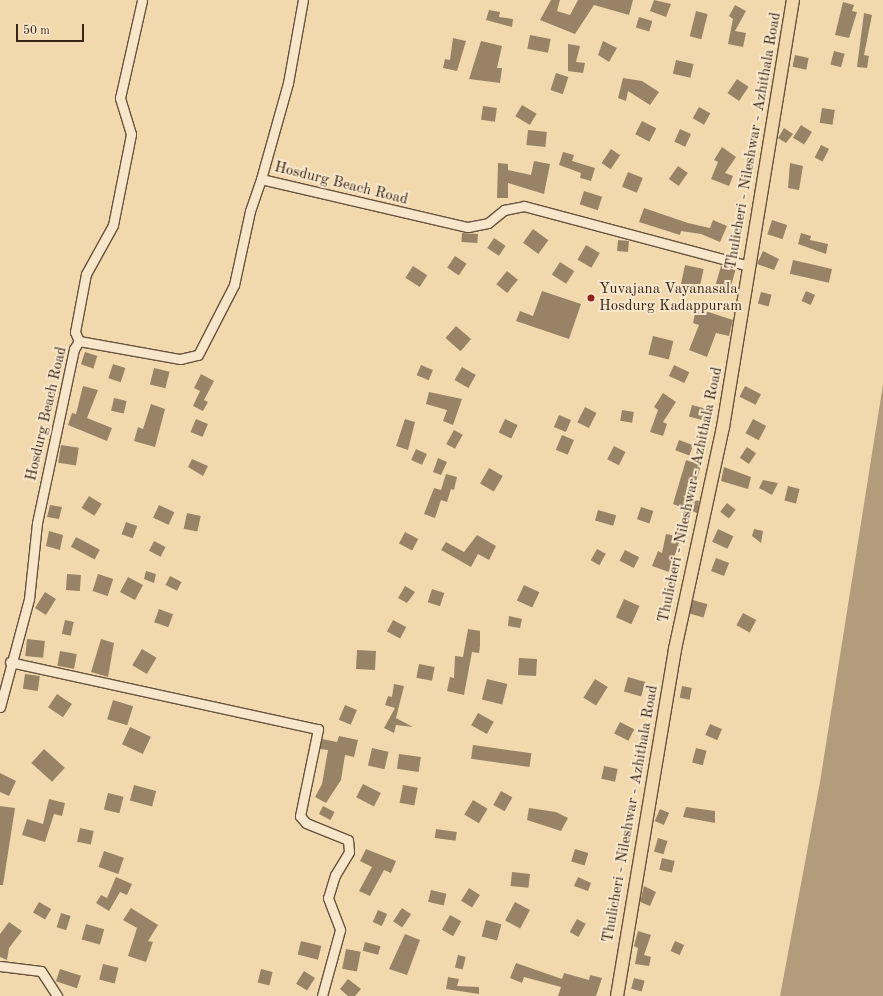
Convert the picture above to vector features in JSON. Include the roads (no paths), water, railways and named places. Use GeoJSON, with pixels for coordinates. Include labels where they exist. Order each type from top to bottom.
{"type":"FeatureCollection","features":[{"type":"Feature","properties":{"kind":"main road","name":"Thulicheri - Nileshwar - Azhithala Road"},"geometry":{"type":"LineString","coordinates":[[616,996],[675,649],[723,427],[793,0]]}},
{"type":"Feature","properties":{"kind":"street"},"geometry":{"type":"LineString","coordinates":[[80,341],[75,332],[86,274],[113,225],[131,134],[120,98],[142,0]]}},
{"type":"Feature","properties":{"kind":"street"},"geometry":{"type":"LineString","coordinates":[[261,179],[288,83],[303,0]]}},
{"type":"Feature","properties":{"kind":"street","name":"Hosdurg Beach Road"},"geometry":{"type":"LineString","coordinates":[[0,707],[10,662],[29,599],[37,523],[74,349],[80,341],[180,359],[198,355],[234,285],[250,211],[261,179],[468,228],[488,223],[504,210],[524,206],[749,266]]}},
{"type":"Feature","properties":{"kind":"street"},"geometry":{"type":"LineString","coordinates":[[10,662],[318,729],[300,816],[306,823],[348,840],[349,852],[335,875],[328,898],[340,930],[322,996]]}},
{"type":"Feature","properties":{"kind":"street"},"geometry":{"type":"LineString","coordinates":[[0,966],[41,971],[57,996]]}},
{"type":"Feature","properties":{"kind":"place","name":"Yuvajana Vayanasala Hosdurg Kadappuram"},"geometry":{"type":"Point","coordinates":[591,298]}}]}
